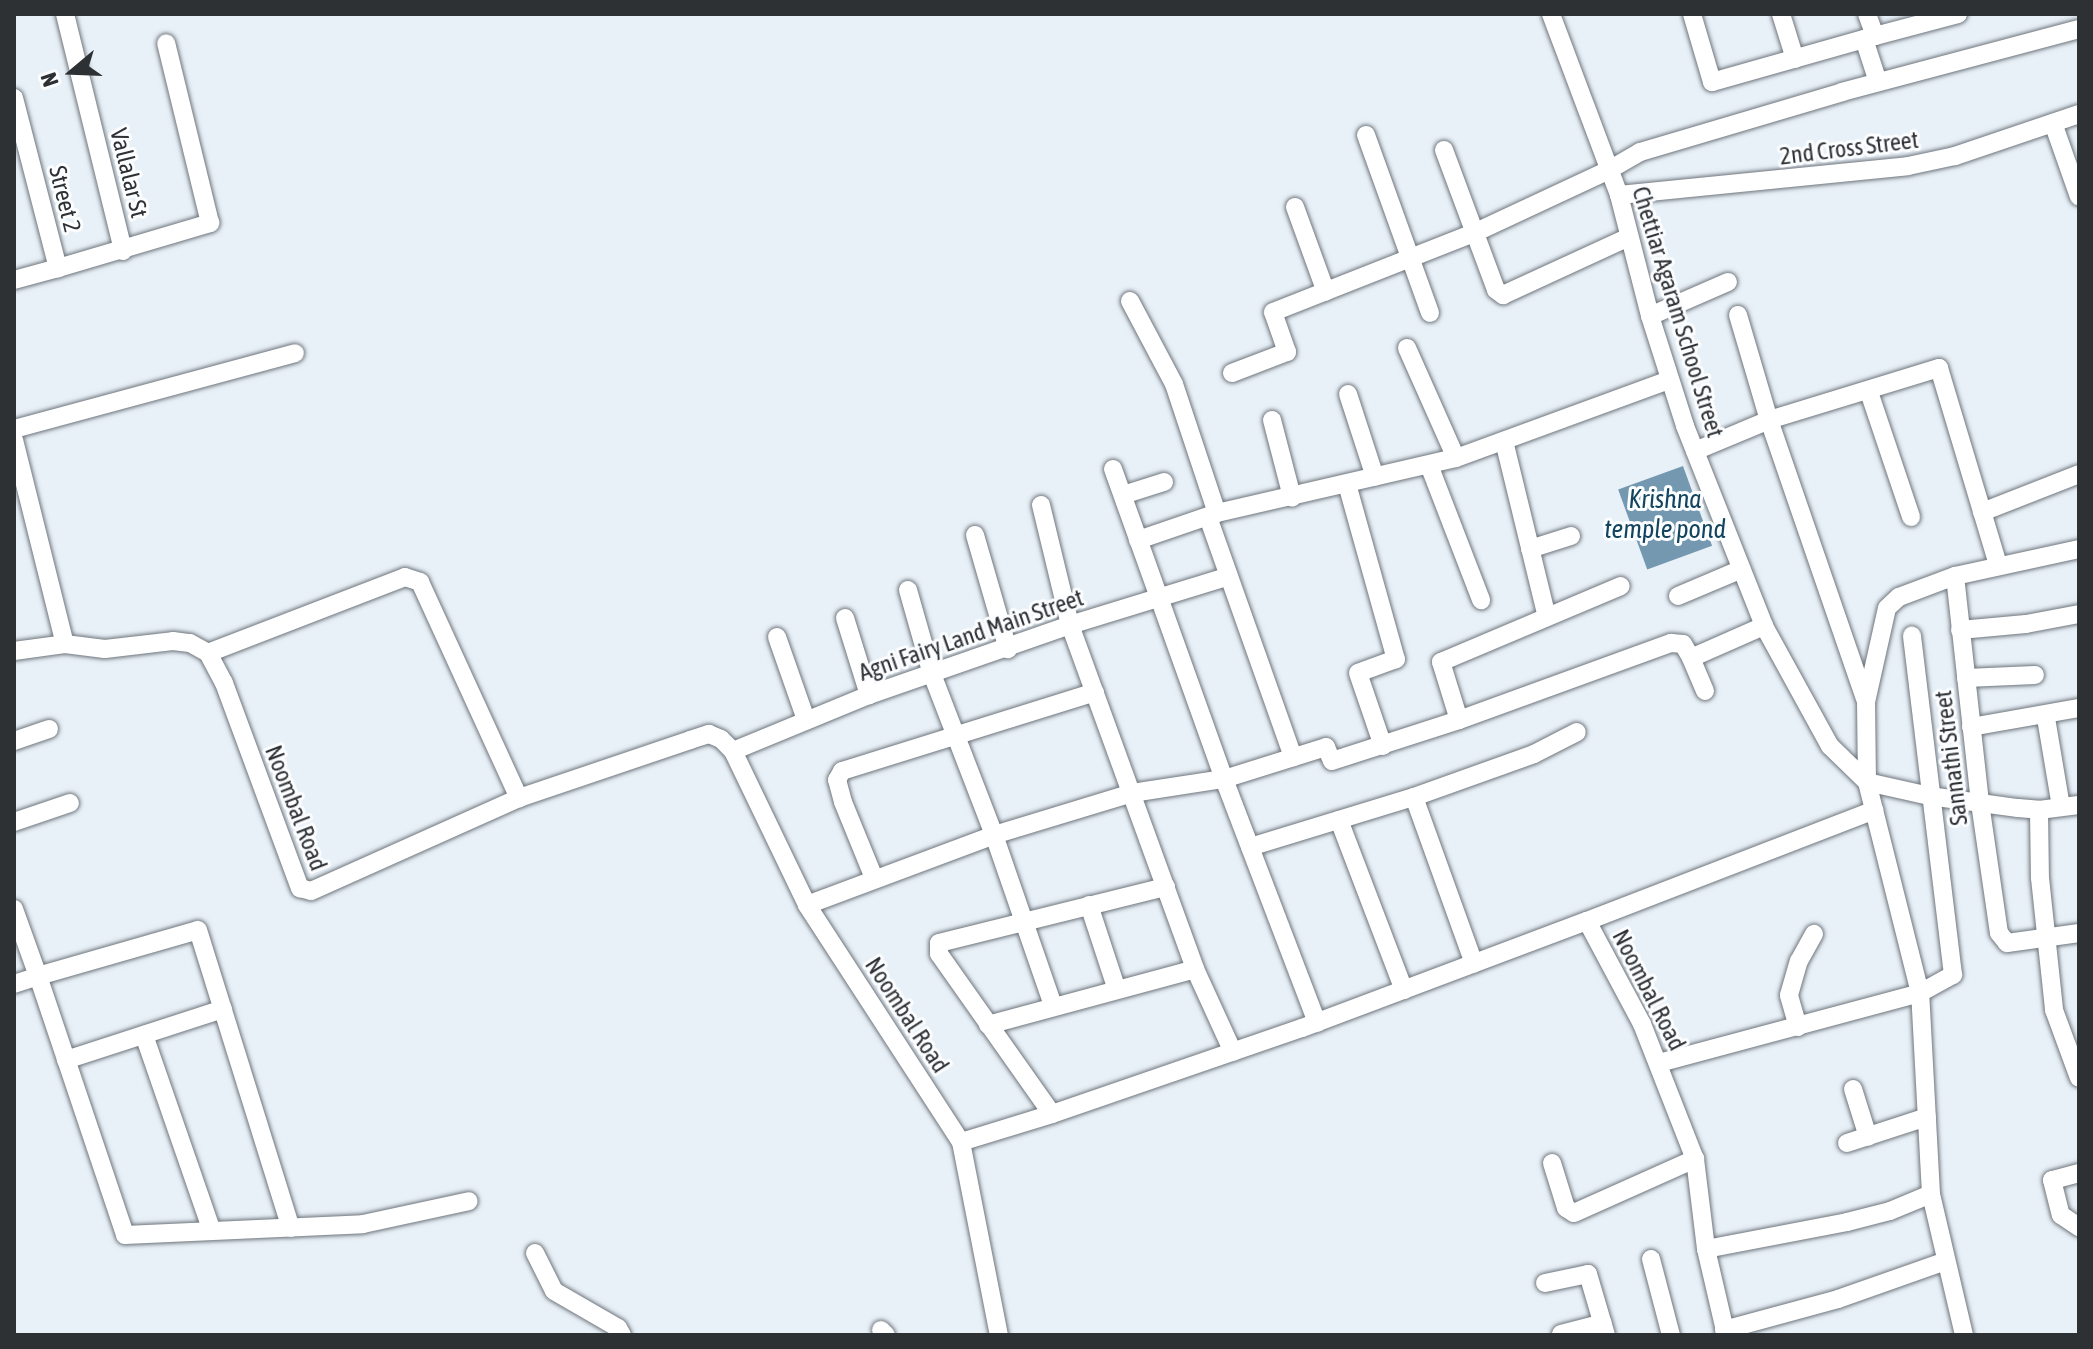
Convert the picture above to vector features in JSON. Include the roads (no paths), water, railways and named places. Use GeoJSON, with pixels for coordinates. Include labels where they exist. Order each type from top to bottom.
{"type":"FeatureCollection","features":[{"type":"Feature","properties":{"kind":"street","name":"Vallalar St"},"geometry":{"type":"LineString","coordinates":[[65,14],[123,251]]}},
{"type":"Feature","properties":{"kind":"street","name":"Chettiar Agaram School Street"},"geometry":{"type":"LineString","coordinates":[[1551,14],[1619,195],[1669,380],[1764,626],[1830,746],[1867,782]]}},
{"type":"Feature","properties":{"kind":"street"},"geometry":{"type":"LineString","coordinates":[[1692,14],[1712,82],[1958,14]]}},
{"type":"Feature","properties":{"kind":"street"},"geometry":{"type":"LineString","coordinates":[[1781,14],[1795,59]]}},
{"type":"Feature","properties":{"kind":"street"},"geometry":{"type":"LineString","coordinates":[[1867,14],[1878,82]]}},
{"type":"Feature","properties":{"kind":"street"},"geometry":{"type":"LineString","coordinates":[[1232,373],[1287,352],[1273,312],[1474,233],[1609,170],[1640,152],[1878,82],[2079,29]]}},
{"type":"Feature","properties":{"kind":"street"},"geometry":{"type":"LineString","coordinates":[[58,268],[210,223],[166,43]]}},
{"type":"Feature","properties":{"kind":"street","name":"Street 2"},"geometry":{"type":"LineString","coordinates":[[14,98],[58,268],[14,280]]}},
{"type":"Feature","properties":{"kind":"street","name":"2nd Cross Street"},"geometry":{"type":"LineString","coordinates":[[1619,195],[1743,185],[1908,166],[1955,156],[2079,114]]}},
{"type":"Feature","properties":{"kind":"street"},"geometry":{"type":"LineString","coordinates":[[2053,123],[2079,197]]}},
{"type":"Feature","properties":{"kind":"street"},"geometry":{"type":"LineString","coordinates":[[1366,135],[1430,313]]}},
{"type":"Feature","properties":{"kind":"street"},"geometry":{"type":"LineString","coordinates":[[1444,150],[1496,290],[1503,295],[1629,237]]}},
{"type":"Feature","properties":{"kind":"street"},"geometry":{"type":"LineString","coordinates":[[1295,207],[1326,292]]}},
{"type":"Feature","properties":{"kind":"street"},"geometry":{"type":"LineString","coordinates":[[1650,316],[1728,282]]}},
{"type":"Feature","properties":{"kind":"street"},"geometry":{"type":"LineString","coordinates":[[1130,301],[1174,384],[1229,576],[1293,757]]}},
{"type":"Feature","properties":{"kind":"street"},"geometry":{"type":"LineString","coordinates":[[1738,315],[1769,420],[1866,702]]}},
{"type":"Feature","properties":{"kind":"street"},"geometry":{"type":"LineString","coordinates":[[1407,348],[1456,458]]}},
{"type":"Feature","properties":{"kind":"street"},"geometry":{"type":"LineString","coordinates":[[14,429],[295,353]]}},
{"type":"Feature","properties":{"kind":"street"},"geometry":{"type":"LineString","coordinates":[[1695,451],[1769,420],[1869,392],[1939,368],[1998,565]]}},
{"type":"Feature","properties":{"kind":"street"},"geometry":{"type":"LineString","coordinates":[[1138,540],[1213,515],[1456,458],[1669,380]]}},
{"type":"Feature","properties":{"kind":"street"},"geometry":{"type":"LineString","coordinates":[[1869,392],[1911,517]]}},
{"type":"Feature","properties":{"kind":"street"},"geometry":{"type":"LineString","coordinates":[[1348,394],[1375,477]]}},
{"type":"Feature","properties":{"kind":"street"},"geometry":{"type":"LineString","coordinates":[[1272,420],[1292,497]]}},
{"type":"Feature","properties":{"kind":"street"},"geometry":{"type":"LineString","coordinates":[[14,440],[65,644]]}},
{"type":"Feature","properties":{"kind":"street"},"geometry":{"type":"LineString","coordinates":[[1504,441],[1547,617]]}},
{"type":"Feature","properties":{"kind":"street"},"geometry":{"type":"LineString","coordinates":[[1429,465],[1481,600]]}},
{"type":"Feature","properties":{"kind":"street"},"geometry":{"type":"LineString","coordinates":[[1113,469],[1224,779],[1317,1023]]}},
{"type":"Feature","properties":{"kind":"street"},"geometry":{"type":"LineString","coordinates":[[1982,512],[2079,474]]}},
{"type":"Feature","properties":{"kind":"street"},"geometry":{"type":"LineString","coordinates":[[1123,495],[1164,482]]}},
{"type":"Feature","properties":{"kind":"street"},"geometry":{"type":"LineString","coordinates":[[1347,484],[1396,659],[1358,673],[1383,746]]}},
{"type":"Feature","properties":{"kind":"street"},"geometry":{"type":"LineString","coordinates":[[1041,505],[1070,625],[1195,969],[1233,1052]]}},
{"type":"Feature","properties":{"kind":"street"},"geometry":{"type":"LineString","coordinates":[[975,535],[1008,649]]}},
{"type":"Feature","properties":{"kind":"street"},"geometry":{"type":"LineString","coordinates":[[1530,549],[1571,536]]}},
{"type":"Feature","properties":{"kind":"street"},"geometry":{"type":"LineString","coordinates":[[1964,1335],[1931,1194],[1920,993],[1867,782],[1866,702],[1887,608],[1899,597],[1955,576],[2079,549]]}},
{"type":"Feature","properties":{"kind":"street"},"geometry":{"type":"LineString","coordinates":[[1678,596],[1742,569]]}},
{"type":"Feature","properties":{"kind":"street","name":"Agni Fairy Land Main Street"},"geometry":{"type":"LineString","coordinates":[[733,751],[869,695],[1070,625],[1229,576]]}},
{"type":"Feature","properties":{"kind":"street","name":"Sannathi Street"},"geometry":{"type":"LineString","coordinates":[[1955,576],[1980,803],[1999,933],[2007,943],[2045,938]]}},
{"type":"Feature","properties":{"kind":"street"},"geometry":{"type":"LineString","coordinates":[[14,651],[65,644],[105,649],[173,641],[190,643],[208,653],[405,577],[420,582],[519,798]]}},
{"type":"Feature","properties":{"kind":"street"},"geometry":{"type":"LineString","coordinates":[[1459,720],[1441,662],[1621,586]]}},
{"type":"Feature","properties":{"kind":"street"},"geometry":{"type":"LineString","coordinates":[[908,590],[932,674],[994,835],[1053,1005]]}},
{"type":"Feature","properties":{"kind":"street"},"geometry":{"type":"LineString","coordinates":[[1960,630],[2026,624],[2079,614]]}},
{"type":"Feature","properties":{"kind":"street"},"geometry":{"type":"LineString","coordinates":[[845,618],[869,695]]}},
{"type":"Feature","properties":{"kind":"street"},"geometry":{"type":"LineString","coordinates":[[1691,658],[1764,626]]}},
{"type":"Feature","properties":{"kind":"street"},"geometry":{"type":"LineString","coordinates":[[1659,1063],[1920,993],[1949,979],[1954,968],[1929,796],[1912,635]]}},
{"type":"Feature","properties":{"kind":"street"},"geometry":{"type":"LineString","coordinates":[[777,637],[806,720]]}},
{"type":"Feature","properties":{"kind":"street"},"geometry":{"type":"LineString","coordinates":[[807,905],[994,835],[1132,793],[1224,779],[1326,747],[1332,761],[1383,746],[1671,643],[1683,644],[1705,691]]}},
{"type":"Feature","properties":{"kind":"street","name":"Noombal Road"},"geometry":{"type":"LineString","coordinates":[[208,653],[224,683],[300,888],[311,891],[519,798],[709,734],[721,739],[733,751],[807,905],[961,1142],[1317,1023],[1587,921],[1659,1063],[1695,1159],[1706,1249],[1725,1333]]}},
{"type":"Feature","properties":{"kind":"street"},"geometry":{"type":"LineString","coordinates":[[1966,678],[2035,675]]}},
{"type":"Feature","properties":{"kind":"street"},"geometry":{"type":"LineString","coordinates":[[874,878],[843,802],[837,780],[842,771],[1095,692]]}},
{"type":"Feature","properties":{"kind":"street"},"geometry":{"type":"LineString","coordinates":[[1971,727],[2079,708]]}},
{"type":"Feature","properties":{"kind":"street"},"geometry":{"type":"LineString","coordinates":[[1867,782],[1929,796],[2039,810],[2070,806],[2046,718]]}},
{"type":"Feature","properties":{"kind":"street"},"geometry":{"type":"LineString","coordinates":[[14,741],[49,729]]}},
{"type":"Feature","properties":{"kind":"street"},"geometry":{"type":"LineString","coordinates":[[1250,847],[1414,797],[1534,754],[1577,732]]}},
{"type":"Feature","properties":{"kind":"street"},"geometry":{"type":"LineString","coordinates":[[1414,797],[1474,964]]}},
{"type":"Feature","properties":{"kind":"street"},"geometry":{"type":"LineString","coordinates":[[14,822],[70,803]]}},
{"type":"Feature","properties":{"kind":"street"},"geometry":{"type":"LineString","coordinates":[[1587,921],[1874,810]]}},
{"type":"Feature","properties":{"kind":"street"},"geometry":{"type":"LineString","coordinates":[[2039,810],[2045,938],[2054,1010],[2074,1040],[2079,1078]]}},
{"type":"Feature","properties":{"kind":"street"},"geometry":{"type":"LineString","coordinates":[[1339,820],[1404,990]]}},
{"type":"Feature","properties":{"kind":"street"},"geometry":{"type":"LineString","coordinates":[[1052,1114],[939,954],[939,943],[1166,887]]}},
{"type":"Feature","properties":{"kind":"street"},"geometry":{"type":"LineString","coordinates":[[1089,905],[1117,990]]}},
{"type":"Feature","properties":{"kind":"street"},"geometry":{"type":"LineString","coordinates":[[14,909],[125,1235],[363,1224],[469,1201]]}},
{"type":"Feature","properties":{"kind":"street"},"geometry":{"type":"LineString","coordinates":[[14,984],[198,930],[291,1228]]}},
{"type":"Feature","properties":{"kind":"street"},"geometry":{"type":"LineString","coordinates":[[2045,938],[2079,933]]}},
{"type":"Feature","properties":{"kind":"street"},"geometry":{"type":"LineString","coordinates":[[1798,1027],[1789,995],[1799,961],[1814,934]]}},
{"type":"Feature","properties":{"kind":"street"},"geometry":{"type":"LineString","coordinates":[[988,1025],[1195,969]]}},
{"type":"Feature","properties":{"kind":"street"},"geometry":{"type":"LineString","coordinates":[[66,1060],[223,1009]]}},
{"type":"Feature","properties":{"kind":"street"},"geometry":{"type":"LineString","coordinates":[[144,1035],[212,1231]]}},
{"type":"Feature","properties":{"kind":"street"},"geometry":{"type":"LineString","coordinates":[[1853,1089],[1868,1137]]}},
{"type":"Feature","properties":{"kind":"street"},"geometry":{"type":"LineString","coordinates":[[1847,1143],[1927,1117]]}},
{"type":"Feature","properties":{"kind":"street"},"geometry":{"type":"LineString","coordinates":[[961,1142],[999,1335]]}},
{"type":"Feature","properties":{"kind":"street"},"geometry":{"type":"LineString","coordinates":[[1552,1163],[1566,1208],[1574,1213],[1695,1159]]}},
{"type":"Feature","properties":{"kind":"street"},"geometry":{"type":"LineString","coordinates":[[2079,1173],[2052,1180],[2061,1215],[2079,1227]]}},
{"type":"Feature","properties":{"kind":"street"},"geometry":{"type":"LineString","coordinates":[[1706,1249],[1847,1222],[1890,1211],[1931,1194]]}},
{"type":"Feature","properties":{"kind":"street"},"geometry":{"type":"LineString","coordinates":[[535,1253],[554,1291],[618,1328],[622,1335]]}},
{"type":"Feature","properties":{"kind":"street"},"geometry":{"type":"LineString","coordinates":[[1651,1259],[1671,1335]]}},
{"type":"Feature","properties":{"kind":"street"},"geometry":{"type":"LineString","coordinates":[[1725,1333],[1838,1299],[1946,1261]]}},
{"type":"Feature","properties":{"kind":"street"},"geometry":{"type":"LineString","coordinates":[[1545,1283],[1588,1274],[1604,1329],[1561,1334]]}},
{"type":"Feature","properties":{"kind":"water","name":"Krishna temple pond"},"geometry":{"type":"Polygon","coordinates":[[[1683,466],[1712,546],[1647,569],[1618,490],[1683,466]]]}}]}
